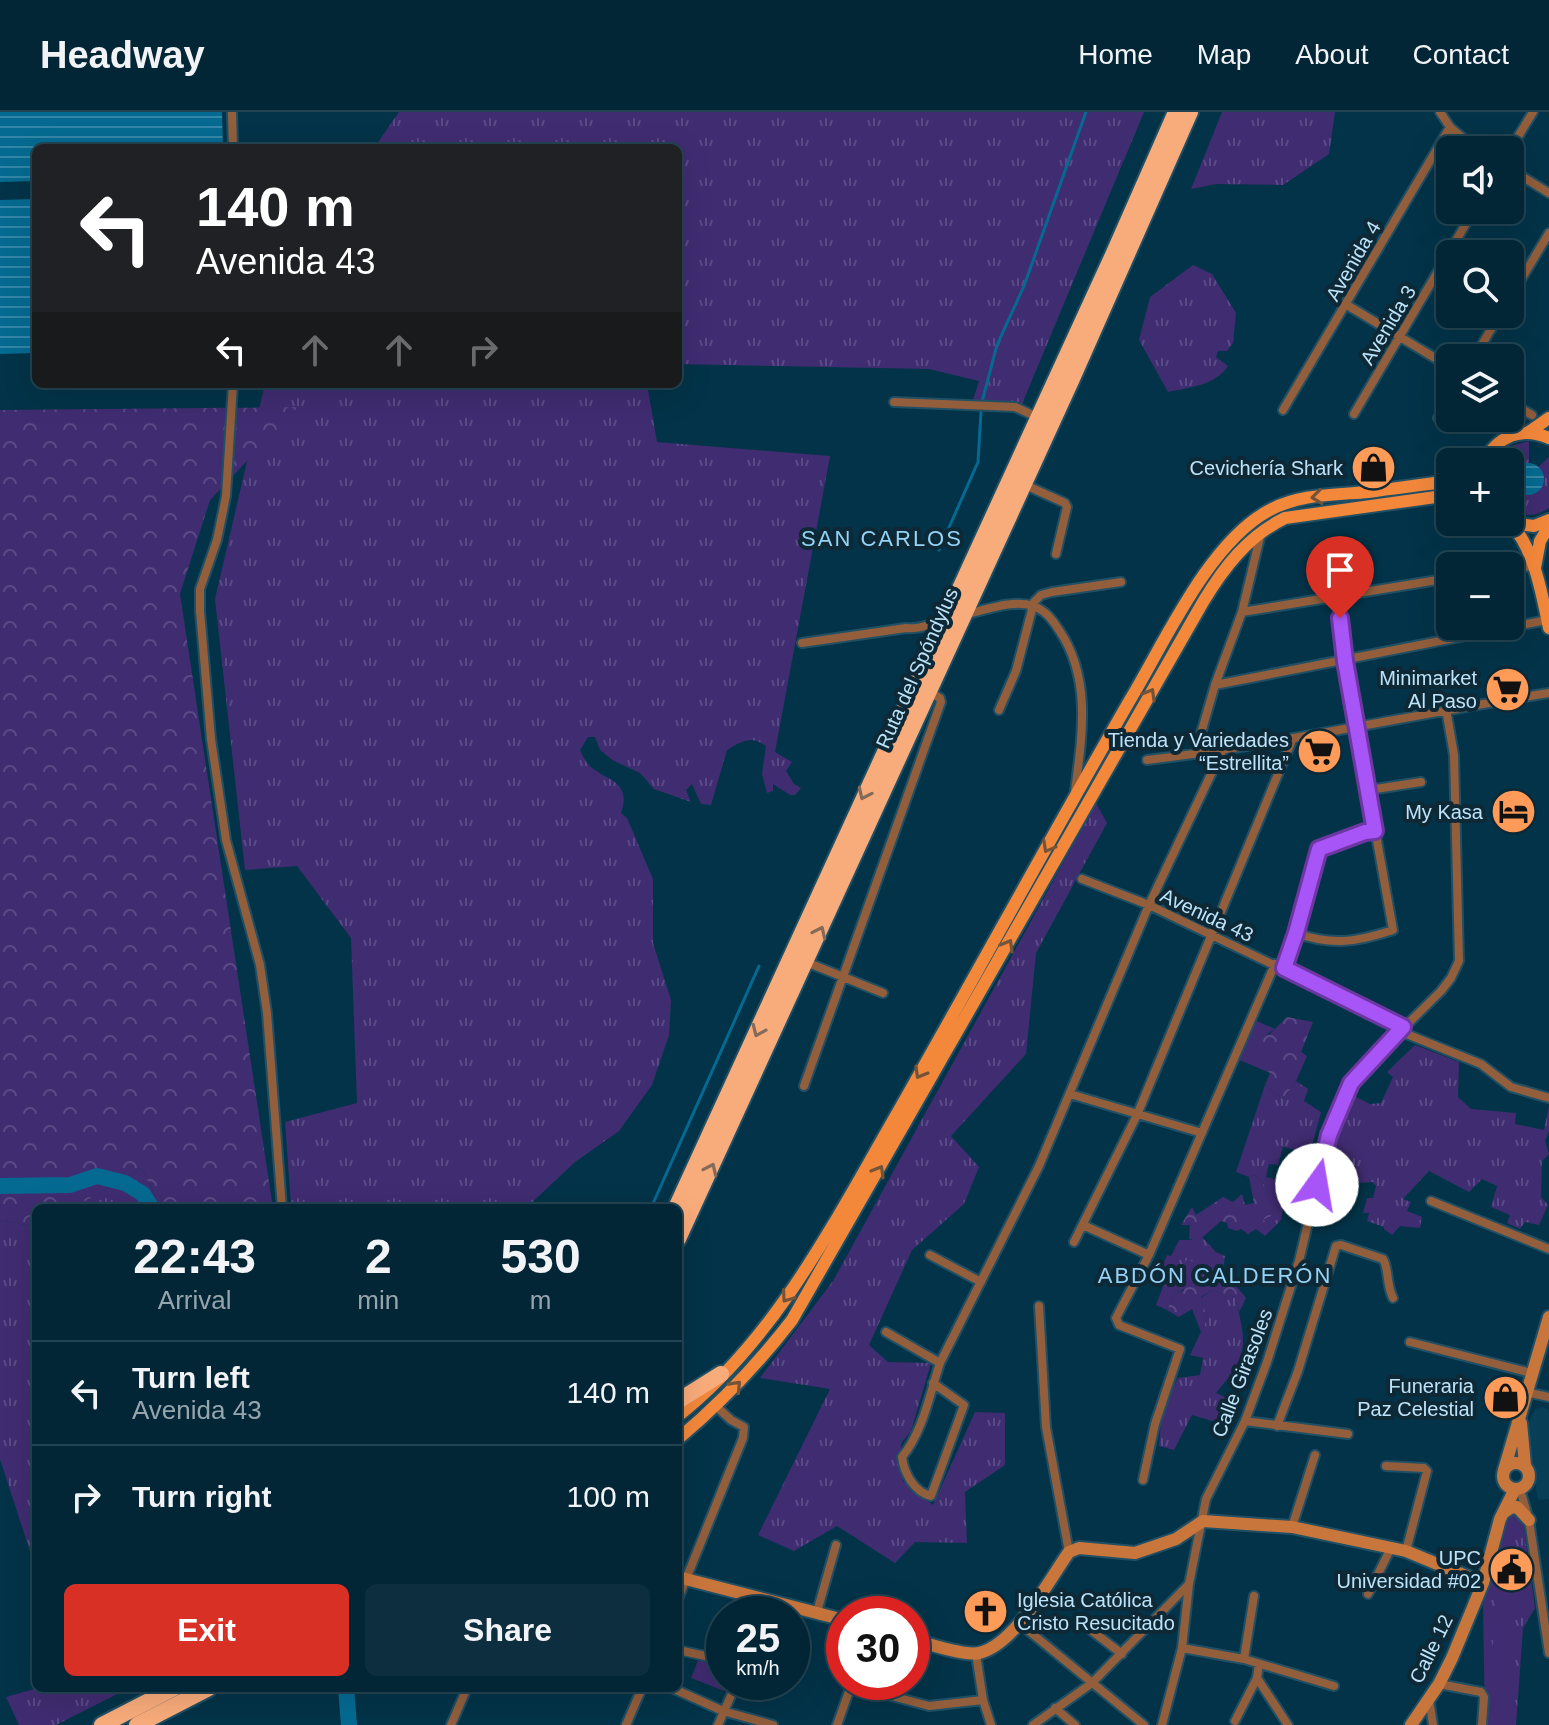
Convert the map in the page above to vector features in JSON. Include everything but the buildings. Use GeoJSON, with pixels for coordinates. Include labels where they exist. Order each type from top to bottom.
{"type":"FeatureCollection","features":[{"type":"Feature","properties":{"kind":"highway","name":"Ruta del Spóndylus"},"geometry":{"type":"LineString","coordinates":[[678,1204],[1176,112]]}},
{"type":"Feature","properties":{"kind":"highway","name":"Ruta del Spóndylus"},"geometry":{"type":"LineString","coordinates":[[682,1230],[1190,112]]}},
{"type":"Feature","properties":{"kind":"highway"},"geometry":{"type":"LineString","coordinates":[[682,1398],[721,1374]]}},
{"type":"Feature","properties":{"kind":"highway"},"geometry":{"type":"LineString","coordinates":[[102,1725],[166,1692]]}},
{"type":"Feature","properties":{"kind":"highway"},"geometry":{"type":"LineString","coordinates":[[137,1725],[201,1692]]}},
{"type":"Feature","properties":{"kind":"main road"},"geometry":{"type":"LineString","coordinates":[[1529,432],[1549,418]]}},
{"type":"Feature","properties":{"kind":"main road"},"geometry":{"type":"LineString","coordinates":[[1494,448],[1514,434],[1529,432],[1549,438]]}},
{"type":"Feature","properties":{"kind":"main road"},"geometry":{"type":"LineString","coordinates":[[682,1413],[701,1397],[764,1327],[800,1278],[1199,583],[1222,551],[1237,534],[1268,511],[1307,497],[1436,483]]}},
{"type":"Feature","properties":{"kind":"main road"},"geometry":{"type":"LineString","coordinates":[[682,1436],[717,1407],[792,1320],[1209,591],[1233,558],[1262,531],[1285,518],[1436,497]]}},
{"type":"Feature","properties":{"kind":"main road"},"geometry":{"type":"LineString","coordinates":[[1524,524],[1549,523]]}},
{"type":"Feature","properties":{"kind":"main road"},"geometry":{"type":"LineString","coordinates":[[1535,568],[1540,541],[1549,523]]}},
{"type":"Feature","properties":{"kind":"main road"},"geometry":{"type":"LineString","coordinates":[[1522,536],[1544,583],[1548,624]]}},
{"type":"Feature","properties":{"kind":"street"},"geometry":{"type":"LineString","coordinates":[[232,112],[233,144]]}},
{"type":"Feature","properties":{"kind":"street"},"geometry":{"type":"LineString","coordinates":[[1441,112],[1450,127],[1461,136]]}},
{"type":"Feature","properties":{"kind":"street"},"geometry":{"type":"LineString","coordinates":[[1518,136],[1533,112]]}},
{"type":"Feature","properties":{"kind":"street","name":"Avenida 4"},"geometry":{"type":"LineString","coordinates":[[1283,410],[1450,127]]}},
{"type":"Feature","properties":{"kind":"street"},"geometry":{"type":"LineString","coordinates":[[1524,178],[1549,193]]}},
{"type":"Feature","properties":{"kind":"street","name":"Avenida 3"},"geometry":{"type":"LineString","coordinates":[[1354,414],[1466,224]]}},
{"type":"Feature","properties":{"kind":"street"},"geometry":{"type":"LineString","coordinates":[[1524,275],[1549,233]]}},
{"type":"Feature","properties":{"kind":"street"},"geometry":{"type":"LineString","coordinates":[[1347,305],[1436,358]]}},
{"type":"Feature","properties":{"kind":"street"},"geometry":{"type":"LineString","coordinates":[[233,388],[226,496],[221,525],[200,589],[200,611],[211,739],[226,840],[260,965],[267,1013],[282,1204]]}},
{"type":"Feature","properties":{"kind":"street"},"geometry":{"type":"LineString","coordinates":[[894,402],[1015,407],[1039,418]]}},
{"type":"Feature","properties":{"kind":"street"},"geometry":{"type":"LineString","coordinates":[[1524,410],[1532,415]]}},
{"type":"Feature","properties":{"kind":"street"},"geometry":{"type":"LineString","coordinates":[[1023,483],[1065,503],[1067,507],[1056,554]]}},
{"type":"Feature","properties":{"kind":"street"},"geometry":{"type":"LineString","coordinates":[[1195,754],[1215,685],[1242,612],[1262,531]]}},
{"type":"Feature","properties":{"kind":"street"},"geometry":{"type":"LineString","coordinates":[[1524,566],[1535,568]]}},
{"type":"Feature","properties":{"kind":"street"},"geometry":{"type":"LineString","coordinates":[[1242,612],[1436,580]]}},
{"type":"Feature","properties":{"kind":"street"},"geometry":{"type":"LineString","coordinates":[[999,710],[1016,671],[1033,605],[1041,595],[1121,582]]}},
{"type":"Feature","properties":{"kind":"street"},"geometry":{"type":"LineString","coordinates":[[1296,933],[1331,943],[1373,937],[1393,930],[1345,661],[1338,597]]}},
{"type":"Feature","properties":{"kind":"street"},"geometry":{"type":"LineString","coordinates":[[962,616],[997,607],[1033,605],[1048,614],[1058,628],[1078,673],[1083,709],[1074,800]]}},
{"type":"Feature","properties":{"kind":"street"},"geometry":{"type":"LineString","coordinates":[[802,643],[906,628],[921,629],[936,622],[945,622]]}},
{"type":"Feature","properties":{"kind":"street"},"geometry":{"type":"LineString","coordinates":[[1215,685],[1548,624]]}},
{"type":"Feature","properties":{"kind":"street"},"geometry":{"type":"LineString","coordinates":[[804,1086],[941,702],[940,698],[929,692]]}},
{"type":"Feature","properties":{"kind":"street"},"geometry":{"type":"LineString","coordinates":[[1147,760],[1549,693]]}},
{"type":"Feature","properties":{"kind":"street","name":"Calle Girasoles"},"geometry":{"type":"LineString","coordinates":[[1162,1725],[1182,1648],[1189,1584],[1206,1499],[1245,1421],[1267,1362],[1299,1261],[1337,1110],[1357,1075],[1441,991],[1459,961],[1454,755],[1446,709]]}},
{"type":"Feature","properties":{"kind":"street"},"geometry":{"type":"LineString","coordinates":[[1074,1242],[1137,1115],[1293,738]]}},
{"type":"Feature","properties":{"kind":"street"},"geometry":{"type":"LineString","coordinates":[[933,1383],[964,1405],[931,1496],[925,1495],[911,1481],[903,1470],[902,1457],[910,1448],[940,1363],[1039,1166],[1149,905],[1223,749]]}},
{"type":"Feature","properties":{"kind":"street"},"geometry":{"type":"LineString","coordinates":[[1369,790],[1421,782]]}},
{"type":"Feature","properties":{"kind":"street"},"geometry":{"type":"LineString","coordinates":[[1143,1480],[1155,1424],[1180,1349],[1116,1322],[1296,933],[1319,849],[1375,831]]}},
{"type":"Feature","properties":{"kind":"street","name":"Avenida 43"},"geometry":{"type":"LineString","coordinates":[[1082,879],[1149,905],[1280,966],[1401,1029],[1481,1064],[1511,1087],[1549,1098]]}},
{"type":"Feature","properties":{"kind":"street"},"geometry":{"type":"LineString","coordinates":[[806,962],[883,993]]}},
{"type":"Feature","properties":{"kind":"street"},"geometry":{"type":"LineString","coordinates":[[1070,1094],[1202,1133]]}},
{"type":"Feature","properties":{"kind":"street"},"geometry":{"type":"LineString","coordinates":[[1431,1201],[1549,1249]]}},
{"type":"Feature","properties":{"kind":"street"},"geometry":{"type":"LineString","coordinates":[[1083,1225],[1149,1255]]}},
{"type":"Feature","properties":{"kind":"street"},"geometry":{"type":"LineString","coordinates":[[1277,1426],[1298,1371],[1336,1246],[1383,1259],[1387,1266],[1387,1285],[1393,1298]]}},
{"type":"Feature","properties":{"kind":"street"},"geometry":{"type":"LineString","coordinates":[[930,1255],[981,1282]]}},
{"type":"Feature","properties":{"kind":"street"},"geometry":{"type":"LineString","coordinates":[[1039,1306],[1046,1427],[1069,1552]]}},
{"type":"Feature","properties":{"kind":"street","name":"Calle 12"},"geometry":{"type":"LineString","coordinates":[[1411,1725],[1439,1684],[1483,1583],[1503,1474],[1549,1317]]}},
{"type":"Feature","properties":{"kind":"street"},"geometry":{"type":"LineString","coordinates":[[886,1332],[940,1363]]}},
{"type":"Feature","properties":{"kind":"street"},"geometry":{"type":"LineString","coordinates":[[1410,1342],[1531,1373]]}},
{"type":"Feature","properties":{"kind":"street"},"geometry":{"type":"LineString","coordinates":[[1526,1392],[1549,1397]]}},
{"type":"Feature","properties":{"kind":"street"},"geometry":{"type":"LineString","coordinates":[[717,1407],[744,1427],[743,1438],[683,1578],[740,1596]]}},
{"type":"Feature","properties":{"kind":"street","name":"Calle 12"},"geometry":{"type":"LineString","coordinates":[[1520,1416],[1525,1465]]}},
{"type":"Feature","properties":{"kind":"street"},"geometry":{"type":"LineString","coordinates":[[1245,1421],[1348,1434]]}},
{"type":"Feature","properties":{"kind":"street"},"geometry":{"type":"LineString","coordinates":[[1292,1527],[1315,1455]]}},
{"type":"Feature","properties":{"kind":"street"},"geometry":{"type":"LineString","coordinates":[[1518,1489],[1526,1484],[1529,1477],[1525,1465],[1513,1463],[1503,1474],[1505,1484],[1518,1489],[1529,1520],[1549,1653]]}},
{"type":"Feature","properties":{"kind":"street"},"geometry":{"type":"LineString","coordinates":[[1386,1466],[1424,1468],[1427,1471],[1406,1551]]}},
{"type":"Feature","properties":{"kind":"street","name":"Calle 12"},"geometry":{"type":"LineString","coordinates":[[1493,1541],[1503,1513],[1518,1489]]}},
{"type":"Feature","properties":{"kind":"street"},"geometry":{"type":"LineString","coordinates":[[1503,1513],[1517,1507],[1529,1520]]}},
{"type":"Feature","properties":{"kind":"street"},"geometry":{"type":"LineString","coordinates":[[930,1643],[976,1654],[991,1648],[1019,1623],[1069,1552],[1079,1548],[1135,1553],[1176,1539],[1203,1521],[1292,1527],[1406,1551],[1483,1583]]}},
{"type":"Feature","properties":{"kind":"street"},"geometry":{"type":"LineString","coordinates":[[817,1612],[836,1545]]}},
{"type":"Feature","properties":{"kind":"street"},"geometry":{"type":"LineString","coordinates":[[1368,1594],[1391,1548]]}},
{"type":"Feature","properties":{"kind":"street"},"geometry":{"type":"LineString","coordinates":[[1033,1725],[1092,1683],[1189,1584]]}},
{"type":"Feature","properties":{"kind":"street"},"geometry":{"type":"LineString","coordinates":[[1244,1659],[1254,1596]]}},
{"type":"Feature","properties":{"kind":"street"},"geometry":{"type":"LineString","coordinates":[[810,1611],[826,1615]]}},
{"type":"Feature","properties":{"kind":"street"},"geometry":{"type":"LineString","coordinates":[[1019,1623],[1144,1725]]}},
{"type":"Feature","properties":{"kind":"street"},"geometry":{"type":"LineString","coordinates":[[1087,1627],[1122,1654]]}},
{"type":"Feature","properties":{"kind":"street"},"geometry":{"type":"LineString","coordinates":[[1182,1648],[1244,1659],[1334,1686]]}},
{"type":"Feature","properties":{"kind":"street"},"geometry":{"type":"LineString","coordinates":[[682,1651],[706,1656]]}},
{"type":"Feature","properties":{"kind":"street"},"geometry":{"type":"LineString","coordinates":[[976,1654],[983,1700],[991,1725]]}},
{"type":"Feature","properties":{"kind":"street"},"geometry":{"type":"LineString","coordinates":[[1235,1721],[1257,1678],[1259,1664]]}},
{"type":"Feature","properties":{"kind":"street"},"geometry":{"type":"LineString","coordinates":[[1257,1678],[1288,1725]]}},
{"type":"Feature","properties":{"kind":"street"},"geometry":{"type":"LineString","coordinates":[[1439,1684],[1481,1692],[1484,1697],[1482,1725]]}},
{"type":"Feature","properties":{"kind":"street"},"geometry":{"type":"LineString","coordinates":[[451,1725],[465,1692]]}},
{"type":"Feature","properties":{"kind":"street"},"geometry":{"type":"LineString","coordinates":[[638,1725],[627,1723],[640,1692]]}},
{"type":"Feature","properties":{"kind":"street"},"geometry":{"type":"LineString","coordinates":[[681,1692],[723,1711],[773,1725]]}},
{"type":"Feature","properties":{"kind":"street"},"geometry":{"type":"LineString","coordinates":[[1429,1699],[1433,1725]]}},
{"type":"Feature","properties":{"kind":"street"},"geometry":{"type":"LineString","coordinates":[[718,1725],[728,1700]]}},
{"type":"Feature","properties":{"kind":"street"},"geometry":{"type":"LineString","coordinates":[[837,1725],[845,1700]]}},
{"type":"Feature","properties":{"kind":"street"},"geometry":{"type":"LineString","coordinates":[[909,1700],[929,1706],[983,1700]]}},
{"type":"Feature","properties":{"kind":"street"},"geometry":{"type":"LineString","coordinates":[[1055,1708],[1075,1725]]}},
{"type":"Feature","properties":{"kind":"shaded area"},"geometry":{"type":"Polygon","coordinates":[[[0,112],[222,112],[223,144],[32,144],[32,181],[0,182],[0,112]]]}},
{"type":"Feature","properties":{"kind":"shaded area"},"geometry":{"type":"Polygon","coordinates":[[[32,199],[32,353],[0,354],[0,200],[32,199]]]}},
{"type":"Feature","properties":{"kind":"shaded area"},"geometry":{"type":"Polygon","coordinates":[[[1524,464],[1534,464],[1543,473],[1543,485],[1539,490],[1534,494],[1524,494],[1524,464]]]}},
{"type":"Feature","properties":{"kind":"shaded area"},"geometry":{"type":"Polygon","coordinates":[[[1543,1407],[1549,1410],[1549,1499],[1538,1500],[1528,1424],[1535,1409],[1543,1407]]]}},
{"type":"Feature","properties":{"kind":"green space"},"geometry":{"type":"Polygon","coordinates":[[[399,112],[1144,112],[1022,404],[973,400],[979,381],[929,369],[682,364],[682,144],[377,144],[399,112]]]}},
{"type":"Feature","properties":{"kind":"green space"},"geometry":{"type":"Polygon","coordinates":[[[1222,112],[1335,112],[1329,154],[1283,185],[1216,184],[1191,189],[1222,112]]]}},
{"type":"Feature","properties":{"kind":"green space"},"geometry":{"type":"Polygon","coordinates":[[[1193,265],[1212,274],[1236,313],[1233,343],[1227,351],[1218,351],[1216,357],[1228,366],[1216,378],[1201,385],[1168,392],[1139,340],[1150,297],[1193,265]]]}},
{"type":"Feature","properties":{"kind":"green space"},"geometry":{"type":"Polygon","coordinates":[[[264,388],[648,388],[657,442],[830,456],[775,752],[792,762],[786,771],[794,784],[801,788],[795,795],[790,795],[773,784],[773,791],[767,793],[762,774],[766,746],[751,740],[727,750],[711,805],[701,804],[692,784],[686,790],[691,802],[654,789],[640,773],[614,761],[600,750],[595,737],[588,737],[580,750],[593,769],[614,782],[623,793],[621,813],[627,818],[653,879],[653,943],[671,1000],[669,1035],[652,1085],[619,1131],[575,1162],[530,1204],[291,1204],[285,1122],[357,1103],[351,938],[297,866],[245,870],[215,599],[264,388]]]}},
{"type":"Feature","properties":{"kind":"green space"},"geometry":{"type":"Polygon","coordinates":[[[298,407],[210,500],[180,594],[272,1204],[158,1204],[142,1168],[80,1204],[32,1204],[32,1226],[0,1220],[0,410],[298,407]]]}},
{"type":"Feature","properties":{"kind":"green space"},"geometry":{"type":"Polygon","coordinates":[[[1529,441],[1529,463],[1538,467],[1549,457],[1549,508],[1524,514],[1524,448],[1507,447],[1529,441]]]}},
{"type":"Feature","properties":{"kind":"green space"},"geometry":{"type":"Polygon","coordinates":[[[1096,803],[1107,823],[1036,953],[1026,1054],[951,1136],[979,1167],[964,1204],[912,1250],[869,1345],[888,1362],[931,1363],[911,1431],[902,1442],[898,1461],[903,1481],[933,1505],[975,1412],[1005,1413],[1005,1465],[965,1492],[967,1543],[915,1542],[895,1563],[837,1526],[794,1551],[758,1535],[830,1389],[760,1378],[833,1281],[1096,803]]]}},
{"type":"Feature","properties":{"kind":"green space"},"geometry":{"type":"Polygon","coordinates":[[[1287,1017],[1313,1022],[1301,1052],[1307,1056],[1296,1081],[1283,1099],[1265,1085],[1270,1073],[1259,1062],[1262,1048],[1249,1050],[1247,1037],[1257,1030],[1264,1035],[1270,1034],[1287,1017]]]}},
{"type":"Feature","properties":{"kind":"green space"},"geometry":{"type":"Polygon","coordinates":[[[1252,1019],[1275,1029],[1264,1036],[1263,1048],[1270,1073],[1235,1058],[1252,1019]]]}},
{"type":"Feature","properties":{"kind":"green space"},"geometry":{"type":"Polygon","coordinates":[[[1415,1045],[1459,1062],[1458,1097],[1471,1109],[1516,1113],[1515,1124],[1544,1130],[1549,1106],[1549,1131],[1545,1141],[1549,1154],[1542,1161],[1541,1197],[1548,1205],[1539,1225],[1525,1222],[1520,1229],[1507,1223],[1510,1215],[1491,1207],[1497,1186],[1482,1179],[1469,1192],[1429,1171],[1403,1199],[1411,1202],[1407,1211],[1422,1217],[1420,1228],[1400,1226],[1392,1235],[1384,1227],[1367,1221],[1369,1213],[1363,1213],[1367,1198],[1373,1198],[1376,1186],[1373,1182],[1358,1183],[1357,1178],[1325,1176],[1340,1119],[1352,1095],[1370,1104],[1381,1103],[1393,1077],[1387,1072],[1415,1045]]]}},
{"type":"Feature","properties":{"kind":"green space"},"geometry":{"type":"Polygon","coordinates":[[[1296,1081],[1308,1089],[1304,1101],[1321,1112],[1310,1153],[1283,1147],[1278,1165],[1269,1164],[1266,1177],[1278,1180],[1276,1191],[1285,1196],[1281,1220],[1270,1231],[1268,1222],[1261,1220],[1270,1215],[1270,1198],[1266,1188],[1255,1175],[1249,1177],[1236,1172],[1265,1085],[1283,1099],[1296,1081]]]}},
{"type":"Feature","properties":{"kind":"green space"},"geometry":{"type":"Polygon","coordinates":[[[142,1168],[158,1204],[80,1204],[142,1168]]]}},
{"type":"Feature","properties":{"kind":"green space"},"geometry":{"type":"Polygon","coordinates":[[[1255,1175],[1264,1184],[1270,1198],[1271,1216],[1262,1220],[1268,1222],[1270,1231],[1265,1236],[1256,1229],[1248,1234],[1241,1229],[1228,1228],[1227,1223],[1221,1221],[1198,1241],[1189,1239],[1190,1225],[1181,1225],[1192,1207],[1196,1215],[1223,1197],[1233,1202],[1242,1194],[1245,1205],[1254,1203],[1249,1177],[1255,1175]]]}},
{"type":"Feature","properties":{"kind":"green space"},"geometry":{"type":"Polygon","coordinates":[[[0,1220],[32,1226],[32,1558],[0,1459],[0,1220]]]}},
{"type":"Feature","properties":{"kind":"green space"},"geometry":{"type":"Polygon","coordinates":[[[1202,1237],[1216,1252],[1186,1287],[1174,1294],[1167,1310],[1156,1305],[1168,1273],[1161,1269],[1167,1255],[1171,1256],[1179,1240],[1198,1240],[1202,1237]]]}},
{"type":"Feature","properties":{"kind":"green space"},"geometry":{"type":"Polygon","coordinates":[[[1216,1252],[1225,1256],[1223,1270],[1246,1298],[1239,1312],[1235,1297],[1212,1290],[1201,1297],[1207,1319],[1201,1332],[1192,1309],[1179,1317],[1167,1310],[1174,1294],[1184,1290],[1180,1277],[1186,1260],[1203,1263],[1216,1252]]]}},
{"type":"Feature","properties":{"kind":"green space"},"geometry":{"type":"Polygon","coordinates":[[[1212,1290],[1235,1297],[1239,1313],[1243,1338],[1240,1359],[1216,1393],[1236,1402],[1226,1425],[1192,1415],[1174,1450],[1159,1446],[1162,1407],[1178,1378],[1200,1375],[1203,1358],[1190,1355],[1207,1319],[1201,1298],[1212,1290]]]}},
{"type":"Feature","properties":{"kind":"green space"},"geometry":{"type":"Polygon","coordinates":[[[1512,1514],[1523,1521],[1535,1608],[1523,1628],[1516,1725],[1485,1725],[1483,1604],[1503,1526],[1512,1514]]]}},
{"type":"Feature","properties":{"kind":"green space"},"geometry":{"type":"Polygon","coordinates":[[[1499,1582],[1521,1586],[1514,1627],[1492,1623],[1499,1582]]]}},
{"type":"Feature","properties":{"kind":"green space"},"geometry":{"type":"Polygon","coordinates":[[[1495,1628],[1517,1630],[1512,1672],[1490,1669],[1495,1628]]]}},
{"type":"Feature","properties":{"kind":"green space"},"geometry":{"type":"Polygon","coordinates":[[[699,1658],[706,1661],[706,1684],[691,1678],[699,1658]]]}},
{"type":"Feature","properties":{"kind":"green space"},"geometry":{"type":"Polygon","coordinates":[[[1489,1677],[1513,1678],[1512,1725],[1488,1725],[1489,1677]]]}},
{"type":"Feature","properties":{"kind":"green space"},"geometry":{"type":"Polygon","coordinates":[[[32,1690],[121,1692],[56,1725],[19,1725],[6,1697],[32,1690]]]}},
{"type":"Feature","properties":{"kind":"waterway"},"geometry":{"type":"LineString","coordinates":[[982,402],[997,345],[1024,286],[1086,112]]}},
{"type":"Feature","properties":{"kind":"waterway"},"geometry":{"type":"LineString","coordinates":[[939,550],[978,462],[981,412]]}},
{"type":"Feature","properties":{"kind":"waterway"},"geometry":{"type":"LineString","coordinates":[[653,1204],[759,966]]}},
{"type":"Feature","properties":{"kind":"waterway"},"geometry":{"type":"LineString","coordinates":[[0,1186],[70,1185],[97,1176],[125,1183],[143,1194],[149,1204]]}},
{"type":"Feature","properties":{"kind":"waterway"},"geometry":{"type":"LineString","coordinates":[[346,1692],[349,1725]]}},
{"type":"Feature","properties":{"kind":"place","name":"Cevichería Shark"},"geometry":{"type":"Point","coordinates":[1374,468]}},
{"type":"Feature","properties":{"kind":"place","name":"Minimarket Al Paso"},"geometry":{"type":"Point","coordinates":[1508,689]}},
{"type":"Feature","properties":{"kind":"place","name":"Tienda y Variedades “Estrellita”"},"geometry":{"type":"Point","coordinates":[1320,752]}},
{"type":"Feature","properties":{"kind":"place","name":"My Kasa"},"geometry":{"type":"Point","coordinates":[1514,812]}},
{"type":"Feature","properties":{"kind":"place","name":"Funeraria Paz Celestial"},"geometry":{"type":"Point","coordinates":[1505,1397]}},
{"type":"Feature","properties":{"kind":"place","name":"UPC Universidad #02"},"geometry":{"type":"Point","coordinates":[1512,1569]}},
{"type":"Feature","properties":{"kind":"place","name":"Iglesia Católica Cristo Resucitado"},"geometry":{"type":"Point","coordinates":[986,1612]}},
{"type":"Feature","properties":{"kind":"district","name":"SAN CARLOS"},"geometry":{"type":"Point","coordinates":[882,538]}},
{"type":"Feature","properties":{"kind":"district","name":"ABDÓN CALDERÓN"},"geometry":{"type":"Point","coordinates":[1215,1275]}},
{"type":"Feature","properties":{"kind":"route"},"geometry":{"type":"LineString","coordinates":[[1317,1185],[1337,1110],[1351,1083],[1403,1027],[1284,968],[1319,849],[1375,831],[1340,618]]}}]}
